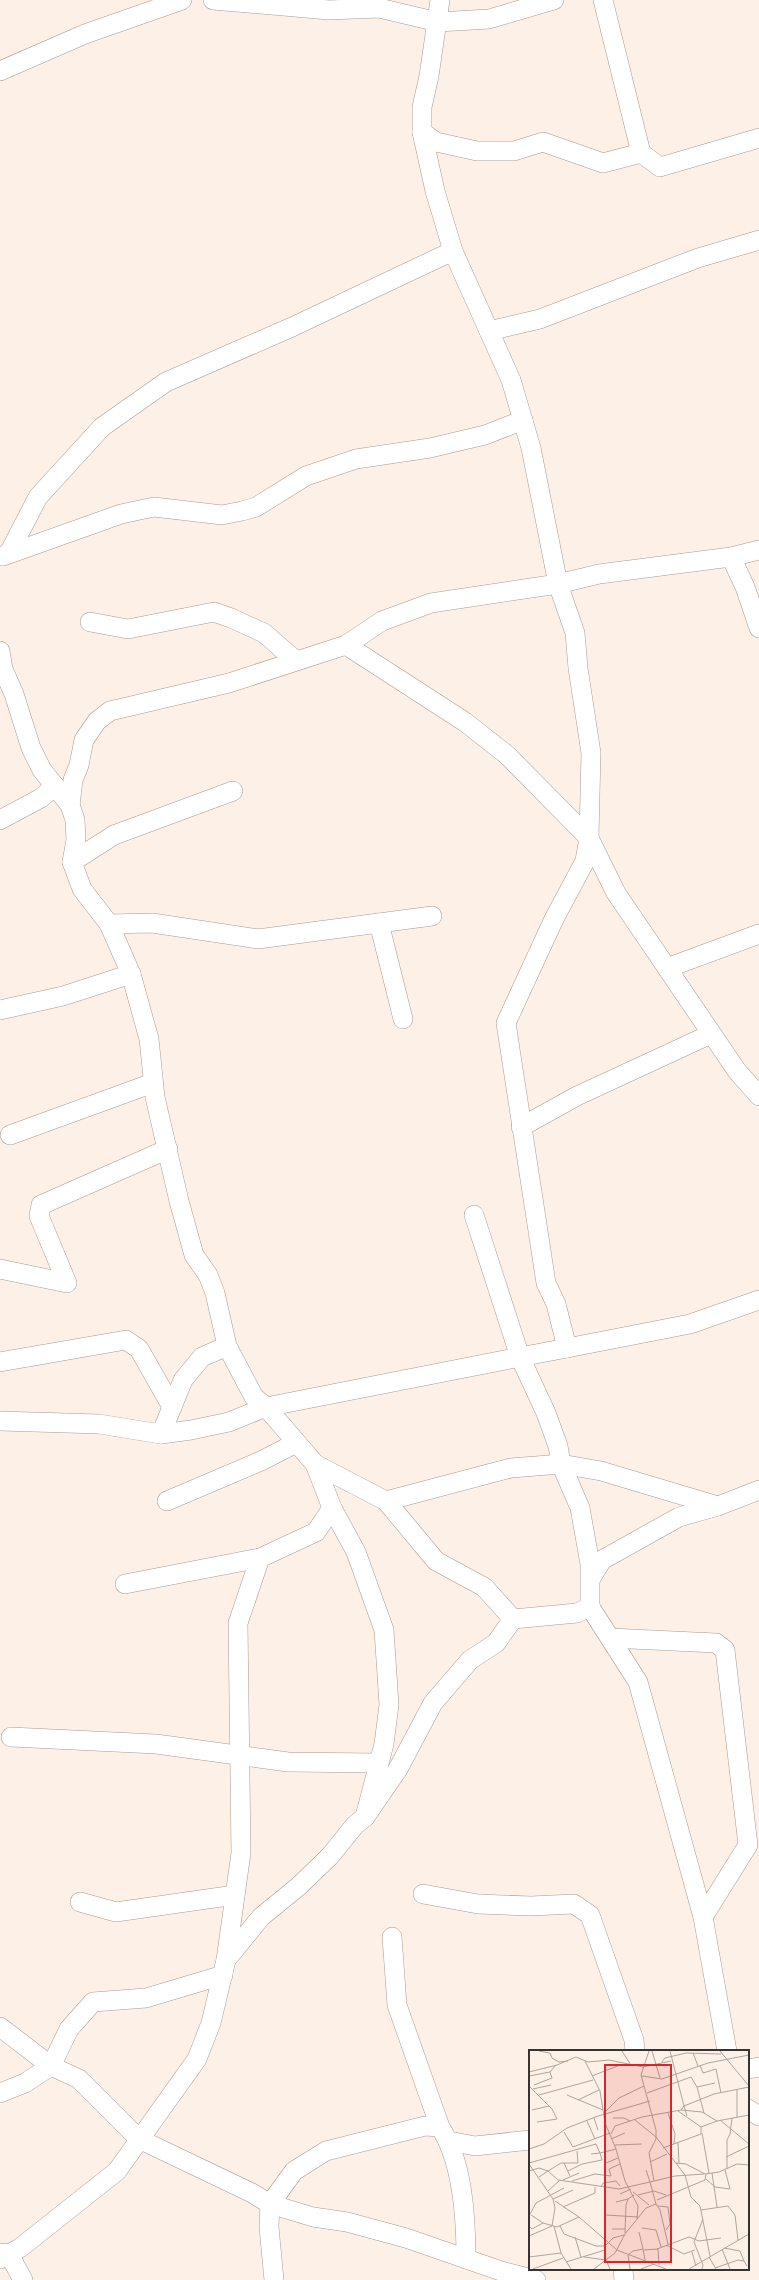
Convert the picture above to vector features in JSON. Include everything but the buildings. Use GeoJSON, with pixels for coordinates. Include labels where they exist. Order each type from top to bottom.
{"type":"FeatureCollection","features":[{"type":"Feature","properties":{"kind":"street"},"geometry":{"type":"LineString","coordinates":[[0,71],[85,34],[182,0]]}},
{"type":"Feature","properties":{"kind":"street"},"geometry":{"type":"LineString","coordinates":[[212,0],[378,8],[438,22],[489,19],[554,0]]}},
{"type":"Feature","properties":{"kind":"street"},"geometry":{"type":"LineString","coordinates":[[440,0],[438,22],[422,107],[422,132],[435,191],[453,251],[511,380],[531,448],[558,584],[575,633],[578,668],[591,753],[589,838],[585,861],[554,919],[506,1023],[546,1283],[556,1304],[567,1348]]}},
{"type":"Feature","properties":{"kind":"street"},"geometry":{"type":"LineString","coordinates":[[603,0],[640,153],[660,167],[759,138]]}},
{"type":"Feature","properties":{"kind":"street"},"geometry":{"type":"LineString","coordinates":[[422,132],[436,142],[477,151],[514,151],[543,142],[603,163],[640,153]]}},
{"type":"Feature","properties":{"kind":"street"},"geometry":{"type":"LineString","coordinates":[[489,331],[540,319],[698,258],[759,240]]}},
{"type":"Feature","properties":{"kind":"street"},"geometry":{"type":"LineString","coordinates":[[5,556],[38,497],[102,427],[166,382],[292,327],[453,251]]}},
{"type":"Feature","properties":{"kind":"street"},"geometry":{"type":"LineString","coordinates":[[5,556],[121,514],[154,507],[222,515],[242,511],[256,507],[306,476],[356,459],[430,448],[485,435],[523,420]]}},
{"type":"Feature","properties":{"kind":"street"},"geometry":{"type":"LineString","coordinates":[[365,1817],[377,1763],[384,1744],[389,1705],[384,1630],[356,1552],[332,1508],[314,1464],[266,1407],[254,1397],[227,1346],[215,1293],[208,1275],[194,1255],[179,1201],[153,1083],[149,1039],[131,974],[109,924],[82,889],[72,862],[77,830],[70,805],[73,780],[79,765],[84,740],[97,721],[110,711],[230,683],[295,660],[346,645],[382,621],[431,603],[558,584],[599,574],[731,557],[759,550]]}},
{"type":"Feature","properties":{"kind":"street"},"geometry":{"type":"LineString","coordinates":[[731,557],[745,587],[759,628]]}},
{"type":"Feature","properties":{"kind":"street"},"geometry":{"type":"LineString","coordinates":[[90,622],[128,629],[214,612],[264,633],[295,660]]}},
{"type":"Feature","properties":{"kind":"street"},"geometry":{"type":"LineString","coordinates":[[346,645],[465,722],[507,755],[589,838],[616,893],[737,1071],[759,1096]]}},
{"type":"Feature","properties":{"kind":"street"},"geometry":{"type":"LineString","coordinates":[[0,651],[3,669],[14,694],[31,748],[42,770],[70,805]]}},
{"type":"Feature","properties":{"kind":"street"},"geometry":{"type":"LineString","coordinates":[[0,820],[41,798],[55,786]]}},
{"type":"Feature","properties":{"kind":"street"},"geometry":{"type":"LineString","coordinates":[[72,862],[114,835],[233,791]]}},
{"type":"Feature","properties":{"kind":"street"},"geometry":{"type":"LineString","coordinates":[[109,924],[152,923],[258,939],[432,916]]}},
{"type":"Feature","properties":{"kind":"street"},"geometry":{"type":"LineString","coordinates":[[378,923],[403,1019]]}},
{"type":"Feature","properties":{"kind":"street"},"geometry":{"type":"LineString","coordinates":[[667,968],[759,934]]}},
{"type":"Feature","properties":{"kind":"street"},"geometry":{"type":"LineString","coordinates":[[0,1010],[63,996],[131,974]]}},
{"type":"Feature","properties":{"kind":"street"},"geometry":{"type":"LineString","coordinates":[[521,1127],[577,1096],[711,1034]]}},
{"type":"Feature","properties":{"kind":"street"},"geometry":{"type":"LineString","coordinates":[[10,1135],[153,1083]]}},
{"type":"Feature","properties":{"kind":"street"},"geometry":{"type":"LineString","coordinates":[[0,1269],[67,1283],[39,1216],[41,1205],[168,1149]]}},
{"type":"Feature","properties":{"kind":"street"},"geometry":{"type":"LineString","coordinates":[[474,1215],[520,1357],[546,1413],[558,1446],[561,1464],[580,1508],[591,1578],[590,1607],[638,1682],[703,1917],[727,2050]]}},
{"type":"Feature","properties":{"kind":"street"},"geometry":{"type":"LineString","coordinates":[[0,1421],[99,1424],[161,1434],[191,1430],[229,1422],[266,1407],[690,1324],[759,1300]]}},
{"type":"Feature","properties":{"kind":"street"},"geometry":{"type":"LineString","coordinates":[[0,1362],[126,1340],[139,1350],[172,1407]]}},
{"type":"Feature","properties":{"kind":"street"},"geometry":{"type":"LineString","coordinates":[[161,1434],[183,1380],[202,1357],[227,1346]]}},
{"type":"Feature","properties":{"kind":"street"},"geometry":{"type":"LineString","coordinates":[[167,1501],[261,1461],[296,1443]]}},
{"type":"Feature","properties":{"kind":"street"},"geometry":{"type":"LineString","coordinates":[[314,1464],[386,1501],[436,1561],[484,1588],[513,1619]]}},
{"type":"Feature","properties":{"kind":"street"},"geometry":{"type":"LineString","coordinates":[[386,1501],[512,1468],[561,1464],[601,1471],[718,1506]]}},
{"type":"Feature","properties":{"kind":"street"},"geometry":{"type":"LineString","coordinates":[[591,1578],[602,1560],[679,1517],[718,1506],[759,1490]]}},
{"type":"Feature","properties":{"kind":"street"},"geometry":{"type":"LineString","coordinates":[[125,1584],[260,1558],[316,1532],[332,1508]]}},
{"type":"Feature","properties":{"kind":"street"},"geometry":{"type":"LineString","coordinates":[[23,2280],[3,2255],[20,2248],[117,2171],[196,2060],[211,2023],[224,1967],[241,1853],[238,1623],[260,1558]]}},
{"type":"Feature","properties":{"kind":"street"},"geometry":{"type":"LineString","coordinates":[[0,2093],[25,2082],[51,2066],[69,2028],[94,2002],[146,1998],[224,1967],[261,1917],[299,1886],[330,1856],[355,1825],[365,1817],[398,1769],[433,1702],[470,1660],[496,1643],[513,1619],[577,1613],[590,1607]]}},
{"type":"Feature","properties":{"kind":"street"},"geometry":{"type":"LineString","coordinates":[[610,1638],[716,1643],[725,1650],[748,1845],[703,1917]]}},
{"type":"Feature","properties":{"kind":"street"},"geometry":{"type":"LineString","coordinates":[[11,1736],[156,1744],[288,1762],[377,1763]]}},
{"type":"Feature","properties":{"kind":"street"},"geometry":{"type":"LineString","coordinates":[[423,1894],[478,1904],[531,1906],[574,1904],[590,1915],[634,2040],[635,2050]]}},
{"type":"Feature","properties":{"kind":"street"},"geometry":{"type":"LineString","coordinates":[[80,1902],[116,1912],[235,1896]]}},
{"type":"Feature","properties":{"kind":"street"},"geometry":{"type":"LineString","coordinates":[[392,1937],[397,2006],[445,2134],[462,2195],[466,2260]]}},
{"type":"Feature","properties":{"kind":"street"},"geometry":{"type":"LineString","coordinates":[[0,2027],[51,2066],[78,2079],[140,2139],[252,2193],[270,2204],[306,2215],[348,2222],[406,2238],[466,2260],[536,2280]]}},
{"type":"Feature","properties":{"kind":"street"},"geometry":{"type":"LineString","coordinates":[[749,2070],[759,2066]]}},
{"type":"Feature","properties":{"kind":"street"},"geometry":{"type":"LineString","coordinates":[[749,2110],[759,2116]]}},
{"type":"Feature","properties":{"kind":"street"},"geometry":{"type":"LineString","coordinates":[[274,2280],[268,2227],[270,2204],[294,2171],[326,2151],[362,2141],[384,2138],[418,2127],[445,2134],[476,2146],[529,2140]]}},
{"type":"Feature","properties":{"kind":"street"},"geometry":{"type":"LineString","coordinates":[[623,2270],[624,2280]]}}]}
